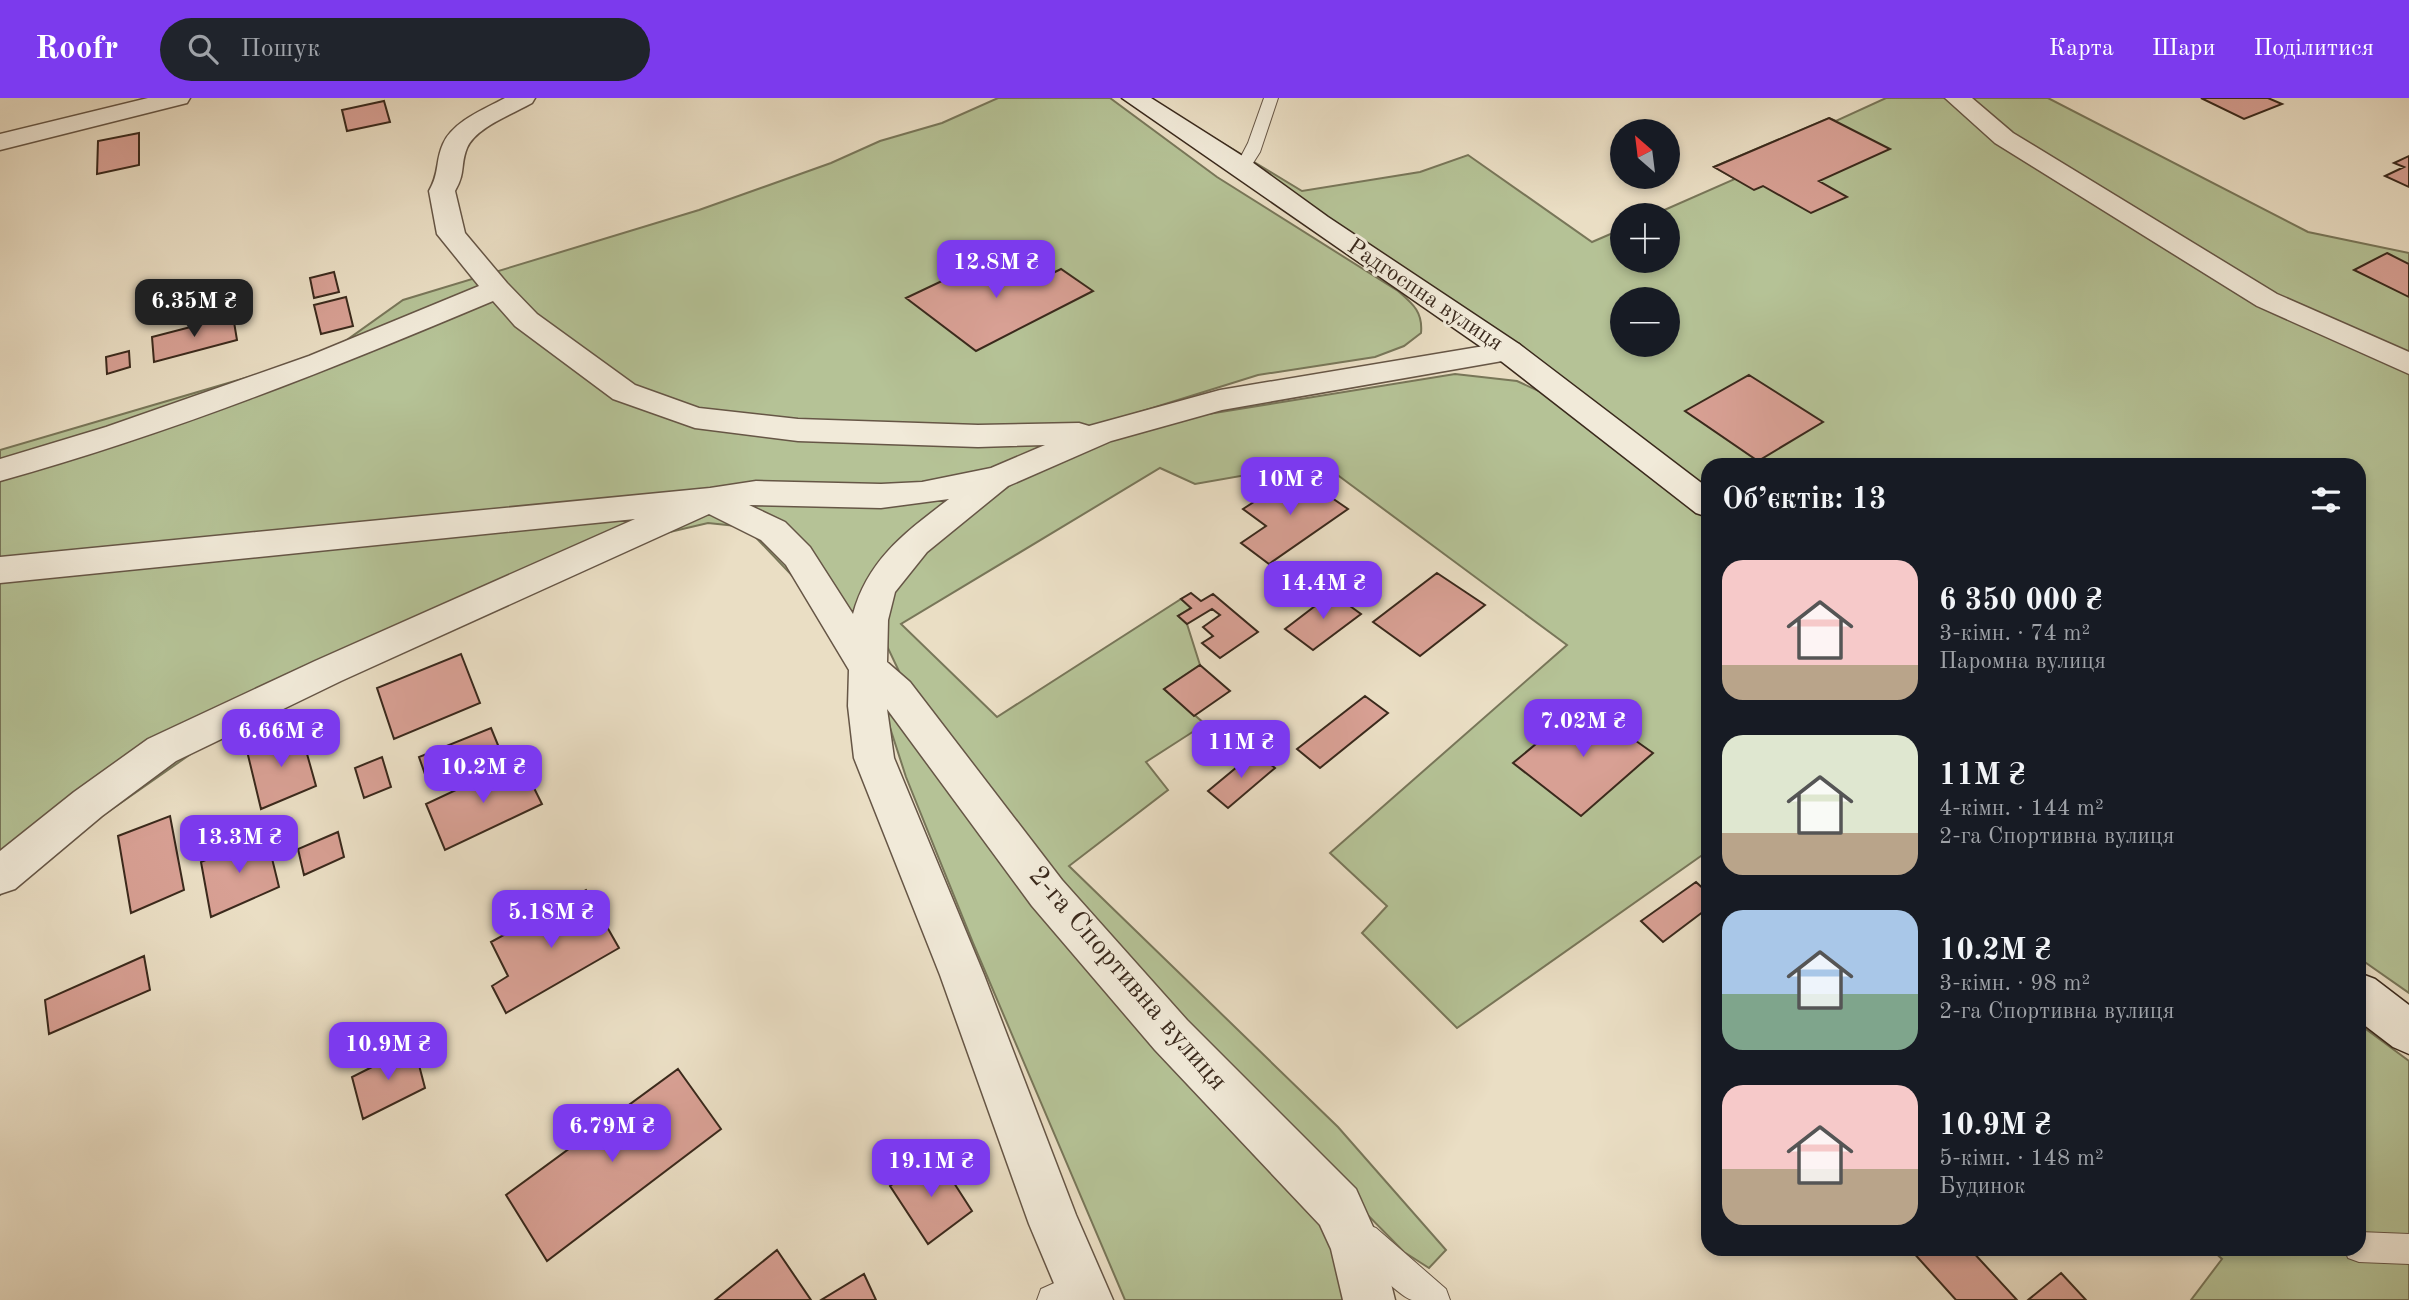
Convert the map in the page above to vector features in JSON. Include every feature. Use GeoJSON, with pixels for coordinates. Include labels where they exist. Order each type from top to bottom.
{"type":"FeatureCollection","features":[{"type":"Feature","properties":{"kind":"street"},"geometry":{"type":"LineString","coordinates":[[0,142],[178,98]]}},
{"type":"Feature","properties":{"kind":"street"},"geometry":{"type":"LineString","coordinates":[[523,98],[472,127],[456,143],[451,160],[452,174],[442,191],[451,234],[526,320],[624,392],[695,418],[811,430],[978,436],[1101,433]]}},
{"type":"Feature","properties":{"kind":"street","name":"Радгоспна вулиця"},"geometry":{"type":"LineString","coordinates":[[1134,98],[1243,168],[1318,223],[1508,351],[1701,500]]}},
{"type":"Feature","properties":{"kind":"street"},"geometry":{"type":"LineString","coordinates":[[1957,98],[2004,138],[2267,300],[2409,364]]}},
{"type":"Feature","properties":{"kind":"street"},"geometry":{"type":"LineString","coordinates":[[0,470],[117,434],[320,363],[498,289]]}},
{"type":"Feature","properties":{"kind":"street"},"geometry":{"type":"LineString","coordinates":[[1073,1295],[1054,1224],[962,975],[874,758],[867,706],[866,665],[870,620],[878,588],[894,565],[915,543],[999,478],[1101,433],[1220,400],[1508,351]]}},
{"type":"Feature","properties":{"kind":"street"},"geometry":{"type":"LineString","coordinates":[[0,570],[177,555],[710,500],[756,492],[895,495],[999,478]]}},
{"type":"Feature","properties":{"kind":"street"},"geometry":{"type":"LineString","coordinates":[[0,876],[88,804],[162,750],[328,671],[710,500]]}},
{"type":"Feature","properties":{"kind":"street","name":"2-га Спортивна вулиця"},"geometry":{"type":"LineString","coordinates":[[710,500],[773,531],[798,556],[866,665],[896,693],[1056,903],[1171,1035],[1338,1207],[1356,1247],[1369,1300]]}},
{"type":"Feature","properties":{"kind":"street"},"geometry":{"type":"LineString","coordinates":[[2366,999],[2409,1031]]}},
{"type":"Feature","properties":{"kind":"lane"},"geometry":{"type":"LineString","coordinates":[[1243,168],[1255,150],[1258,131],[1271,98]]}},
{"type":"Feature","properties":{"kind":"lane"},"geometry":{"type":"LineString","coordinates":[[1338,1207],[1378,1253],[1435,1300]]}},
{"type":"Feature","properties":{"kind":"lane"},"geometry":{"type":"LineString","coordinates":[[2366,1247],[2409,1249]]}},
{"type":"Feature","properties":{"kind":"green space"},"geometry":{"type":"Polygon","coordinates":[[[998,98],[1110,98],[1217,177],[1398,291],[1416,309],[1421,333],[1404,346],[1375,357],[1258,375],[1130,415],[1011,463],[854,619],[818,603],[746,527],[708,523],[640,539],[225,730],[52,851],[0,895],[0,450],[327,354],[403,300],[699,210],[831,163],[880,141],[942,123],[998,98]]]}},
{"type":"Feature","properties":{"kind":"green space"},"geometry":{"type":"Polygon","coordinates":[[[1148,98],[1302,191],[1420,172],[1468,155],[1592,242],[1610,234],[1610,273],[1680,273],[1680,203],[1735,179],[1714,167],[1829,118],[1836,121],[1886,98],[2048,98],[2308,232],[2409,253],[2409,993],[2366,963],[2366,458],[1701,458],[1701,490],[1148,98]]]}},
{"type":"Feature","properties":{"kind":"green space"},"geometry":{"type":"Polygon","coordinates":[[[1455,374],[1517,381],[1556,399],[1701,514],[1701,856],[1457,1028],[1362,933],[1387,906],[1330,853],[1567,645],[1320,462],[1195,484],[1160,468],[901,624],[997,717],[1181,599],[1191,608],[1178,616],[1187,624],[1200,665],[1164,689],[1205,724],[1146,762],[1168,790],[1069,866],[1338,1127],[1446,1250],[1429,1268],[1404,1252],[1292,1138],[1061,888],[905,684],[876,623],[887,586],[925,542],[1024,476],[1082,450],[1177,419],[1455,374]]]}},
{"type":"Feature","properties":{"kind":"green space"},"geometry":{"type":"Polygon","coordinates":[[[882,703],[1321,1215],[1350,1300],[1125,1300],[973,943],[906,777],[882,703]]]}},
{"type":"Feature","properties":{"kind":"green space"},"geometry":{"type":"Polygon","coordinates":[[[2366,1029],[2409,1061],[2409,1300],[2191,1300],[2222,1259],[2219,1256],[2366,1256],[2366,1029]]]}},
{"type":"Feature","properties":{"kind":"building"},"geometry":{"type":"Polygon","coordinates":[[[2201,98],[2268,98],[2282,104],[2244,119],[2201,98]]]}},
{"type":"Feature","properties":{"kind":"building"},"geometry":{"type":"Polygon","coordinates":[[[384,101],[390,122],[347,131],[342,110],[384,101]]]}},
{"type":"Feature","properties":{"kind":"building"},"geometry":{"type":"Polygon","coordinates":[[[1829,118],[1890,149],[1819,181],[1847,197],[1811,213],[1763,186],[1754,190],[1714,167],[1829,118]]]}},
{"type":"Feature","properties":{"kind":"building"},"geometry":{"type":"Polygon","coordinates":[[[139,133],[139,165],[97,174],[98,141],[139,133]]]}},
{"type":"Feature","properties":{"kind":"building"},"geometry":{"type":"Polygon","coordinates":[[[2409,156],[2409,187],[2385,176],[2404,167],[2394,163],[2409,156]]]}},
{"type":"Feature","properties":{"kind":"building"},"geometry":{"type":"Polygon","coordinates":[[[1001,253],[1039,280],[1061,269],[1093,291],[976,351],[906,298],[1001,253]]]}},
{"type":"Feature","properties":{"kind":"building"},"geometry":{"type":"Polygon","coordinates":[[[2387,253],[2409,264],[2409,297],[2354,270],[2387,253]]]}},
{"type":"Feature","properties":{"kind":"building"},"geometry":{"type":"Polygon","coordinates":[[[334,272],[339,292],[314,298],[310,278],[334,272]]]}},
{"type":"Feature","properties":{"kind":"building"},"geometry":{"type":"Polygon","coordinates":[[[346,297],[353,326],[321,334],[314,305],[346,297]]]}},
{"type":"Feature","properties":{"kind":"building"},"geometry":{"type":"Polygon","coordinates":[[[233,316],[237,340],[154,362],[152,337],[233,316]]]}},
{"type":"Feature","properties":{"kind":"building"},"geometry":{"type":"Polygon","coordinates":[[[129,351],[130,367],[107,374],[106,357],[129,351]]]}},
{"type":"Feature","properties":{"kind":"building"},"geometry":{"type":"Polygon","coordinates":[[[1749,375],[1823,422],[1763,458],[1754,458],[1685,411],[1749,375]]]}},
{"type":"Feature","properties":{"kind":"building"},"geometry":{"type":"Polygon","coordinates":[[[1297,474],[1348,509],[1269,564],[1241,543],[1266,526],[1243,509],[1297,474]]]}},
{"type":"Feature","properties":{"kind":"building"},"geometry":{"type":"Polygon","coordinates":[[[1437,573],[1485,605],[1420,656],[1373,622],[1437,573]]]}},
{"type":"Feature","properties":{"kind":"building"},"geometry":{"type":"Polygon","coordinates":[[[1191,593],[1201,601],[1213,594],[1258,632],[1220,658],[1202,643],[1213,636],[1203,627],[1220,615],[1212,609],[1187,624],[1178,616],[1191,608],[1181,599],[1191,593]]]}},
{"type":"Feature","properties":{"kind":"building"},"geometry":{"type":"Polygon","coordinates":[[[1332,593],[1361,614],[1313,650],[1285,629],[1332,593]]]}},
{"type":"Feature","properties":{"kind":"building"},"geometry":{"type":"Polygon","coordinates":[[[461,654],[480,703],[394,739],[377,688],[461,654]]]}},
{"type":"Feature","properties":{"kind":"building"},"geometry":{"type":"Polygon","coordinates":[[[1200,665],[1230,691],[1194,716],[1164,689],[1200,665]]]}},
{"type":"Feature","properties":{"kind":"building"},"geometry":{"type":"Polygon","coordinates":[[[1365,696],[1388,713],[1320,768],[1297,749],[1365,696]]]}},
{"type":"Feature","properties":{"kind":"building"},"geometry":{"type":"Polygon","coordinates":[[[1584,704],[1653,753],[1581,816],[1513,763],[1584,704]]]}},
{"type":"Feature","properties":{"kind":"building"},"geometry":{"type":"Polygon","coordinates":[[[491,728],[500,750],[427,780],[419,757],[491,728]]]}},
{"type":"Feature","properties":{"kind":"building"},"geometry":{"type":"Polygon","coordinates":[[[300,729],[316,786],[261,809],[247,751],[300,729]]]}},
{"type":"Feature","properties":{"kind":"building"},"geometry":{"type":"Polygon","coordinates":[[[1255,752],[1275,768],[1228,808],[1208,791],[1255,752]]]}},
{"type":"Feature","properties":{"kind":"building"},"geometry":{"type":"Polygon","coordinates":[[[382,757],[391,787],[364,798],[355,768],[382,757]]]}},
{"type":"Feature","properties":{"kind":"building"},"geometry":{"type":"Polygon","coordinates":[[[520,760],[542,804],[445,850],[426,804],[520,760]]]}},
{"type":"Feature","properties":{"kind":"building"},"geometry":{"type":"Polygon","coordinates":[[[170,816],[184,890],[131,913],[118,836],[170,816]]]}},
{"type":"Feature","properties":{"kind":"building"},"geometry":{"type":"Polygon","coordinates":[[[338,832],[344,857],[304,875],[298,849],[338,832]]]}},
{"type":"Feature","properties":{"kind":"building"},"geometry":{"type":"Polygon","coordinates":[[[266,834],[279,887],[211,917],[201,862],[266,834]]]}},
{"type":"Feature","properties":{"kind":"building"},"geometry":{"type":"Polygon","coordinates":[[[1696,882],[1701,887],[1701,913],[1663,942],[1641,921],[1696,882]]]}},
{"type":"Feature","properties":{"kind":"building"},"geometry":{"type":"Polygon","coordinates":[[[586,890],[619,948],[506,1013],[492,986],[508,976],[491,942],[586,890]]]}},
{"type":"Feature","properties":{"kind":"building"},"geometry":{"type":"Polygon","coordinates":[[[144,956],[150,990],[49,1034],[45,1000],[144,956]]]}},
{"type":"Feature","properties":{"kind":"building"},"geometry":{"type":"Polygon","coordinates":[[[414,1046],[425,1088],[363,1119],[352,1077],[414,1046]]]}},
{"type":"Feature","properties":{"kind":"building"},"geometry":{"type":"Polygon","coordinates":[[[678,1069],[721,1129],[547,1261],[506,1195],[678,1069]]]}},
{"type":"Feature","properties":{"kind":"building"},"geometry":{"type":"Polygon","coordinates":[[[936,1155],[972,1211],[928,1244],[890,1186],[936,1155]]]}},
{"type":"Feature","properties":{"kind":"building"},"geometry":{"type":"Polygon","coordinates":[[[777,1250],[811,1300],[715,1300],[777,1250]]]}},
{"type":"Feature","properties":{"kind":"building"},"geometry":{"type":"Polygon","coordinates":[[[1916,1256],[1977,1256],[2017,1300],[1956,1300],[1916,1256]]]}},
{"type":"Feature","properties":{"kind":"building"},"geometry":{"type":"Polygon","coordinates":[[[2061,1273],[2086,1300],[2028,1300],[2061,1273]]]}},
{"type":"Feature","properties":{"kind":"building"},"geometry":{"type":"Polygon","coordinates":[[[864,1274],[876,1300],[821,1300],[864,1274]]]}}]}
